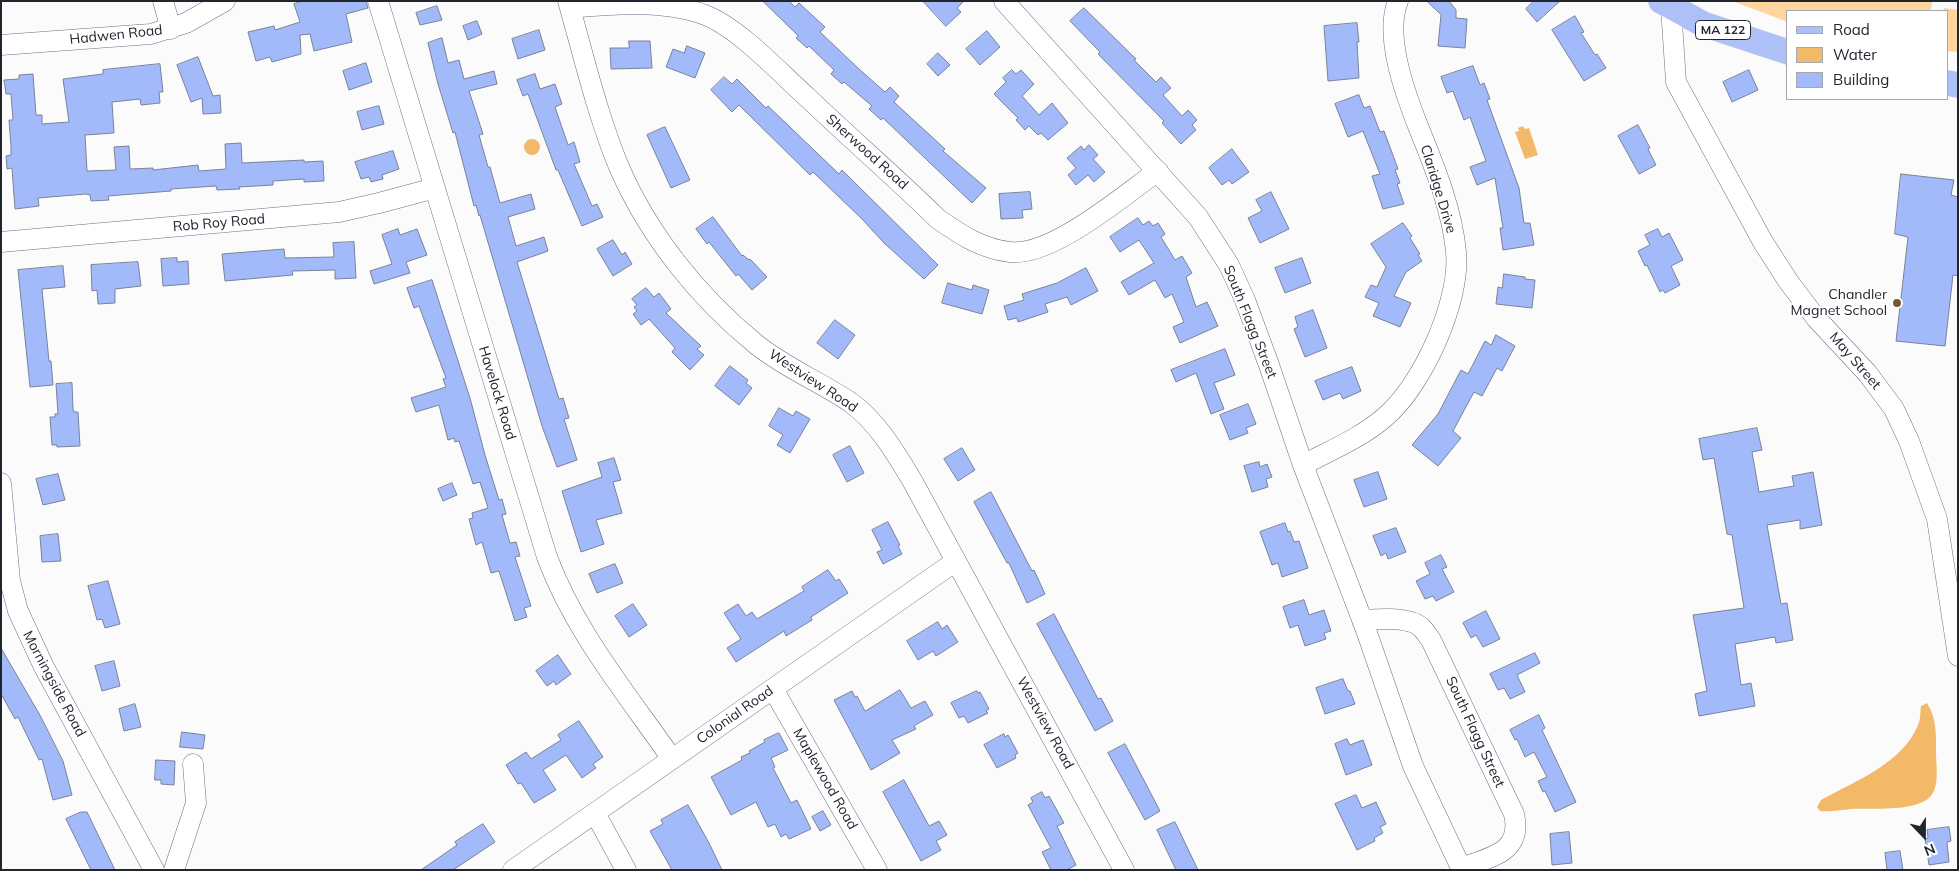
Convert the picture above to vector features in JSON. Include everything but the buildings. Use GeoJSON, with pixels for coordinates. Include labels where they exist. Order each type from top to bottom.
{"type":"FeatureCollection","features":[{"type":"Feature","properties":{"kind":"main road","name":"MA 122"},"geometry":{"type":"LineString","coordinates":[[1666,4],[1703,24],[1786,51]]}},
{"type":"Feature","properties":{"kind":"street"},"geometry":{"type":"LineString","coordinates":[[163,1],[171,29]]}},
{"type":"Feature","properties":{"kind":"street","name":"Hadwen Road"},"geometry":{"type":"LineString","coordinates":[[1,45],[134,36],[171,29],[192,20],[224,1]]}},
{"type":"Feature","properties":{"kind":"street","name":"Havelock Road"},"geometry":{"type":"LineString","coordinates":[[378,1],[547,557],[559,588],[586,638],[672,759]]}},
{"type":"Feature","properties":{"kind":"street","name":"South Flagg Street"},"geometry":{"type":"LineString","coordinates":[[1004,1],[1198,217],[1229,266],[1248,310],[1303,465],[1362,620],[1413,766],[1462,869],[1508,848],[1514,839],[1516,830],[1514,814],[1431,640],[1420,626],[1404,620],[1362,620]]}},
{"type":"Feature","properties":{"kind":"street","name":"Claridge Drive"},"geometry":{"type":"LineString","coordinates":[[1303,465],[1363,434],[1385,417],[1405,397],[1426,362],[1446,316],[1454,286],[1456,253],[1450,219],[1435,170],[1405,94],[1398,64],[1394,34],[1398,1]]}},
{"type":"Feature","properties":{"kind":"street","name":"May Street"},"geometry":{"type":"LineString","coordinates":[[1666,4],[1676,82],[1750,217],[1788,281],[1816,318],[1868,374],[1894,408],[1909,441],[1937,519],[1958,656]]}},
{"type":"Feature","properties":{"kind":"street","name":"Sherwood Road"},"geometry":{"type":"LineString","coordinates":[[569,5],[669,6],[684,8],[717,20],[779,71],[938,219],[965,238],[989,248],[1012,253],[1040,248],[1089,221],[1158,171]]}},
{"type":"Feature","properties":{"kind":"street","name":"Westview Road"},"geometry":{"type":"LineString","coordinates":[[569,5],[602,120],[620,168],[636,202],[668,253],[720,312],[758,345],[803,376],[851,403],[868,418],[881,434],[913,482],[1124,870]]}},
{"type":"Feature","properties":{"kind":"street","name":"Rob Roy Road"},"geometry":{"type":"LineString","coordinates":[[1,242],[339,212],[435,188]]}},
{"type":"Feature","properties":{"kind":"street","name":"Morningside Road"},"geometry":{"type":"LineString","coordinates":[[1,483],[10,581],[10,614],[44,667],[154,870]]}},
{"type":"Feature","properties":{"kind":"street","name":"Colonial Road"},"geometry":{"type":"LineString","coordinates":[[513,870],[956,561]]}},
{"type":"Feature","properties":{"kind":"street","name":"Maplewood Road"},"geometry":{"type":"LineString","coordinates":[[773,688],[877,870]]}},
{"type":"Feature","properties":{"kind":"street"},"geometry":{"type":"LineString","coordinates":[[174,870],[196,803],[193,764]]}},
{"type":"Feature","properties":{"kind":"street"},"geometry":{"type":"LineString","coordinates":[[595,813],[626,870]]}},
{"type":"Feature","properties":{"kind":"shaded area"},"geometry":{"type":"Polygon","coordinates":[[[1732,1],[1932,1],[1931,10],[1786,10],[1786,21],[1732,1]]]}},
{"type":"Feature","properties":{"kind":"shaded area"},"geometry":{"type":"Polygon","coordinates":[[[1944,8],[1958,10],[1958,52],[1949,51],[1949,10],[1944,10],[1944,8]]]}},
{"type":"Feature","properties":{"kind":"water"},"geometry":{"type":"Polygon","coordinates":[[[1523,126],[1525,129],[1529,128],[1538,155],[1525,159],[1515,132],[1519,131],[1518,128],[1523,126]]]}},
{"type":"Feature","properties":{"kind":"water"},"geometry":{"type":"Polygon","coordinates":[[[529,139],[535,139],[540,144],[538,153],[529,155],[524,150],[524,144],[529,139]]]}},
{"type":"Feature","properties":{"kind":"water"},"geometry":{"type":"Polygon","coordinates":[[[1927,703],[1935,727],[1937,769],[1935,788],[1930,797],[1923,802],[1904,807],[1820,811],[1817,807],[1821,800],[1876,770],[1901,751],[1911,739],[1918,725],[1921,706],[1927,703]]]}},
{"type":"Feature","properties":{"kind":"place","name":"Chandler Magnet School"},"geometry":{"type":"Point","coordinates":[1897,303]}}]}
